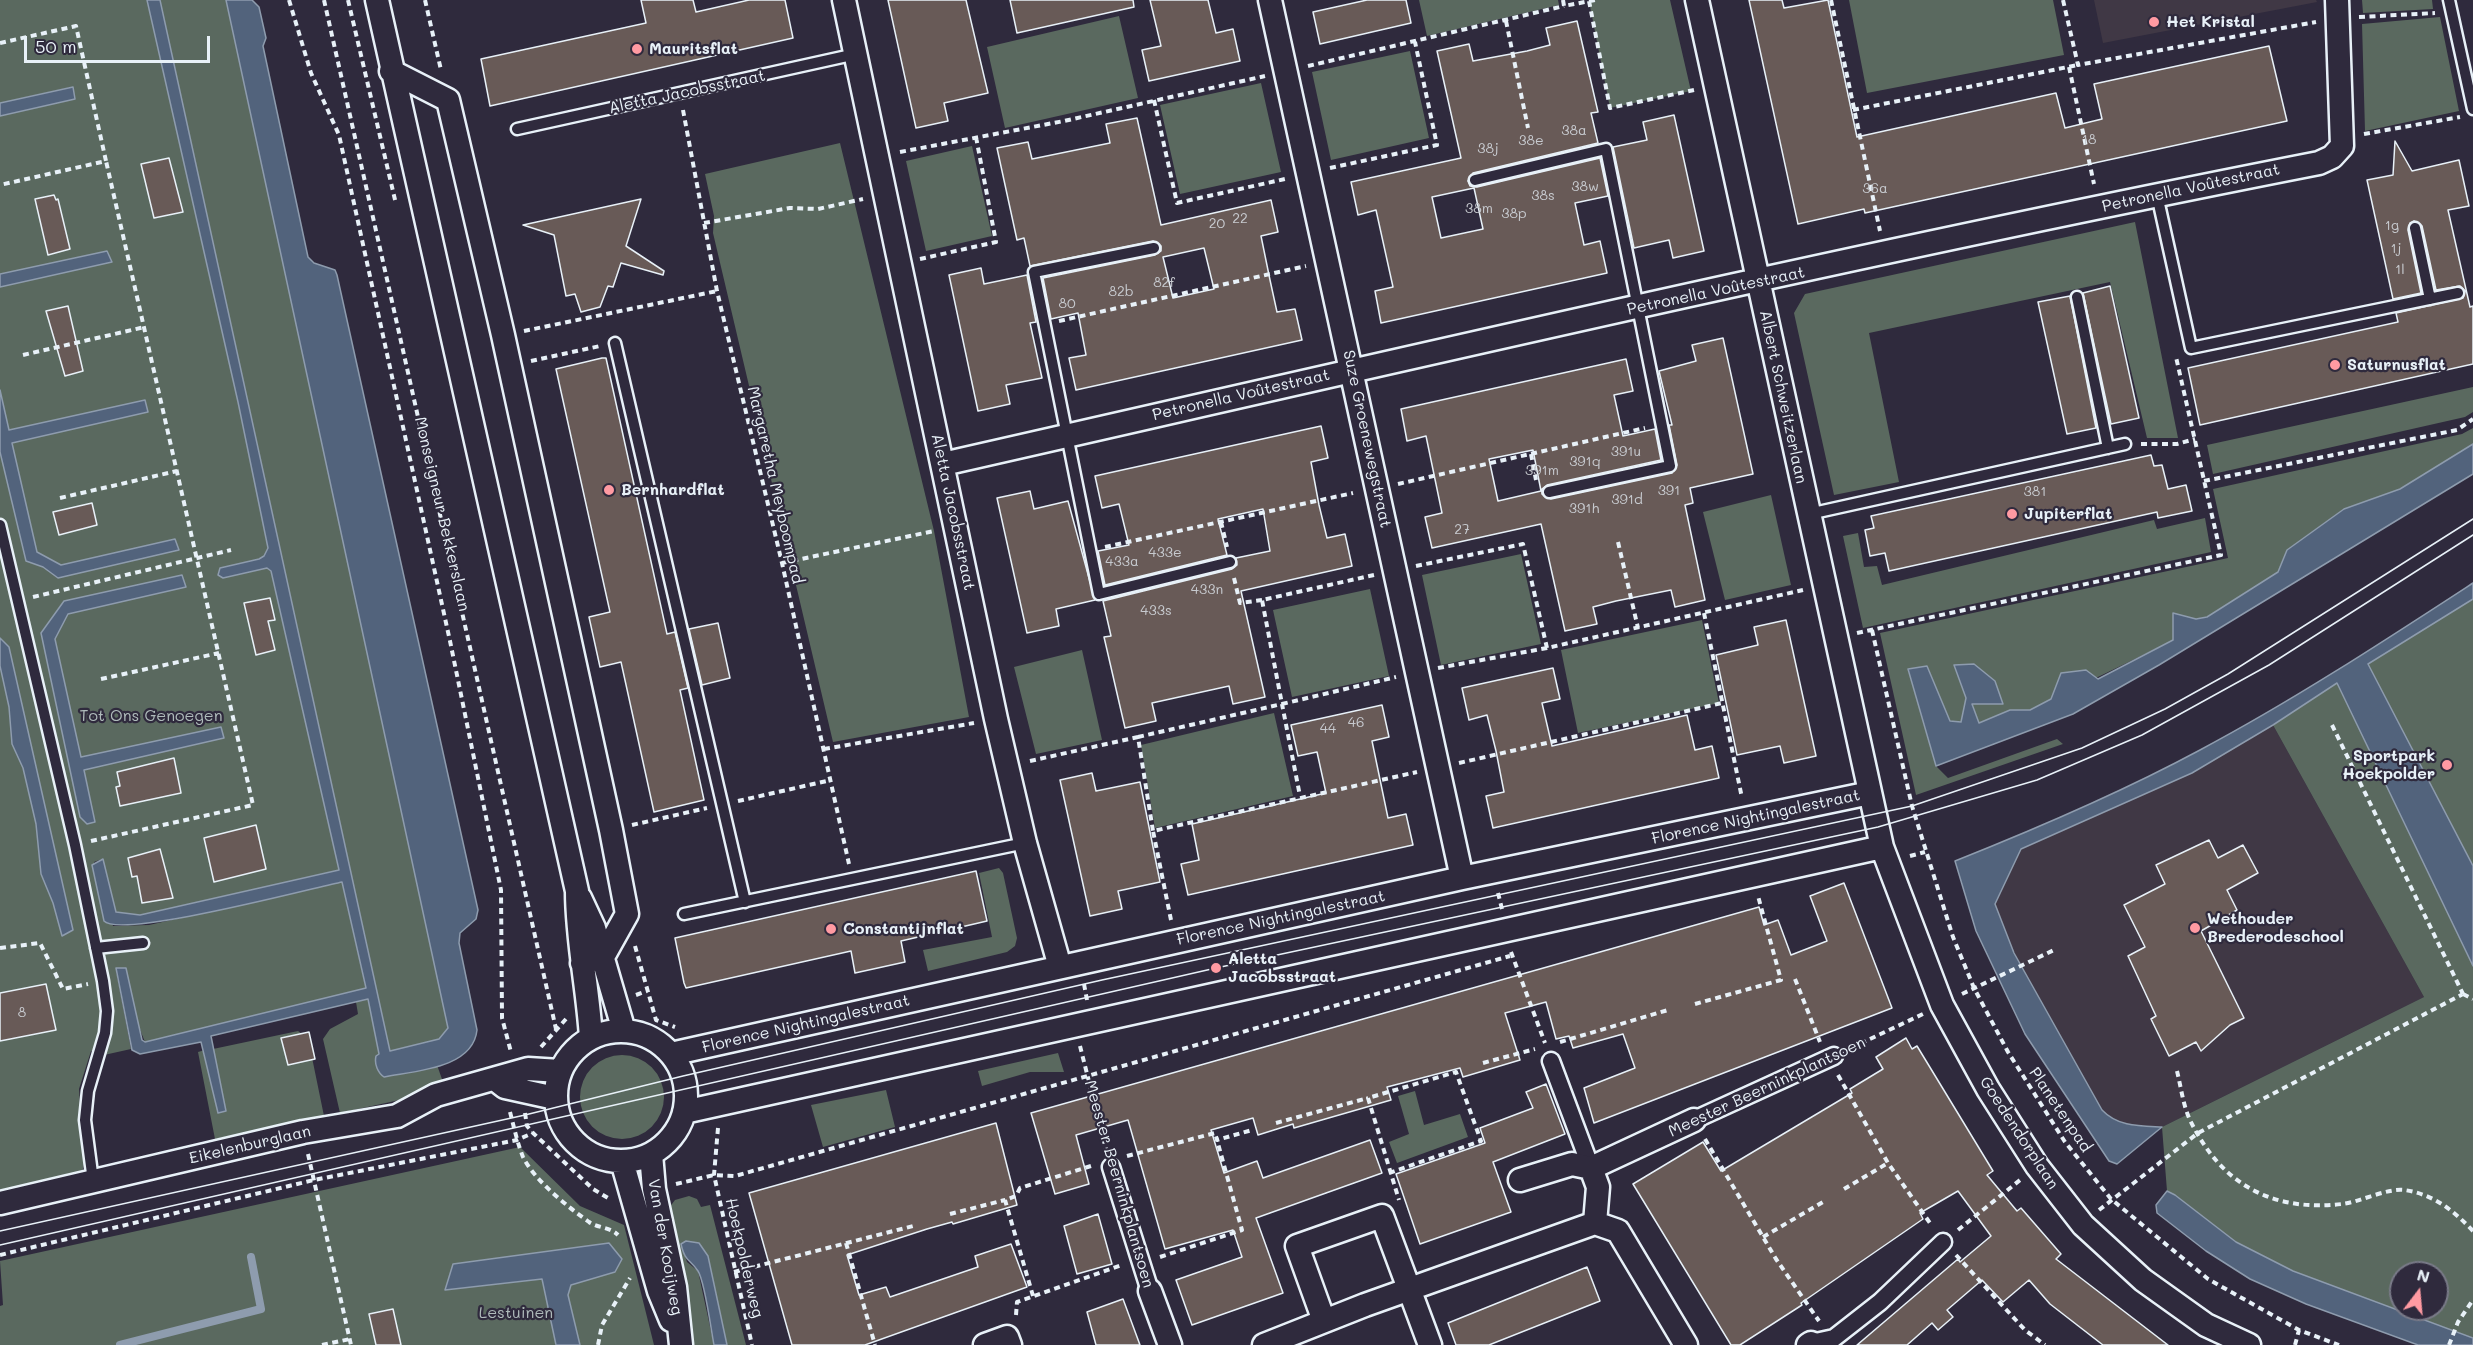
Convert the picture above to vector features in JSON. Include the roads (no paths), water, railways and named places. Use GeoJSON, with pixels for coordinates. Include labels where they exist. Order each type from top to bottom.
{"type":"FeatureCollection","features":[{"type":"Feature","properties":{"kind":"street","name":"Aletta Jacobsstraat"},"geometry":{"type":"LineString","coordinates":[[844,0],[996,719],[1025,843],[1069,965]]}},
{"type":"Feature","properties":{"kind":"street","name":"Suze Groenewegstraat"},"geometry":{"type":"LineString","coordinates":[[1270,0],[1462,878]]}},
{"type":"Feature","properties":{"kind":"street","name":"Albert Schweitzerlaan"},"geometry":{"type":"LineString","coordinates":[[1696,0],[1870,793]]}},
{"type":"Feature","properties":{"kind":"street"},"geometry":{"type":"LineString","coordinates":[[379,3],[391,70],[577,891],[577,930],[624,1031]]}},
{"type":"Feature","properties":{"kind":"street","name":"Petronella Voûtestraat"},"geometry":{"type":"LineString","coordinates":[[943,464],[1352,370],[2157,194],[2319,162],[2332,157],[2342,146],[2337,9]]}},
{"type":"Feature","properties":{"kind":"street"},"geometry":{"type":"LineString","coordinates":[[391,70],[448,100],[503,335],[611,830],[627,914],[592,960],[591,1038]]}},
{"type":"Feature","properties":{"kind":"street","name":"Florence Nightingalestraat"},"geometry":{"type":"LineString","coordinates":[[671,1054],[1462,878],[1870,793],[1885,854]]}},
{"type":"Feature","properties":{"kind":"street"},"geometry":{"type":"LineString","coordinates":[[684,1112],[746,1096],[1092,1023],[1506,929],[1885,854]]}},
{"type":"Feature","properties":{"kind":"street","name":"Goedendorplaan"},"geometry":{"type":"LineString","coordinates":[[1885,854],[1942,1005],[1988,1089],[2037,1166],[2083,1225],[2143,1280],[2206,1325],[2249,1345]]}},
{"type":"Feature","properties":{"kind":"street"},"geometry":{"type":"LineString","coordinates":[[624,1031],[642,1034],[658,1042],[671,1054],[683,1076],[686,1090],[684,1112],[677,1129],[666,1143],[651,1154],[622,1161],[602,1158],[583,1149],[568,1135],[559,1116],[555,1098],[560,1071],[573,1052],[591,1038],[608,1032],[624,1031]]}},
{"type":"Feature","properties":{"kind":"street"},"geometry":{"type":"LineString","coordinates":[[1548,1054],[1598,1187],[1595,1223]]}},
{"type":"Feature","properties":{"kind":"street","name":"Meester Beerninkplantsoen"},"geometry":{"type":"LineString","coordinates":[[1520,1180],[1572,1164],[1591,1168],[1831,1058]]}},
{"type":"Feature","properties":{"kind":"street","name":"Eikelenburglaan"},"geometry":{"type":"LineString","coordinates":[[0,1203],[303,1132],[397,1116],[436,1095],[503,1081],[528,1069],[560,1071]]}},
{"type":"Feature","properties":{"kind":"street","name":"Eikelenburglaan"},"geometry":{"type":"LineString","coordinates":[[503,1081],[555,1098]]}},
{"type":"Feature","properties":{"kind":"street","name":"Van der Kooijweg"},"geometry":{"type":"LineString","coordinates":[[651,1154],[654,1189],[675,1287],[680,1343]]}},
{"type":"Feature","properties":{"kind":"street","name":"Van der Kooijweg"},"geometry":{"type":"LineString","coordinates":[[622,1161],[659,1292],[680,1343]]}},
{"type":"Feature","properties":{"kind":"street","name":"Meester Beerninkplantsoen"},"geometry":{"type":"LineString","coordinates":[[1110,1164],[1150,1291],[1170,1345]]}},
{"type":"Feature","properties":{"kind":"street"},"geometry":{"type":"LineString","coordinates":[[1324,1321],[1297,1246],[1382,1216],[1430,1345]]}},
{"type":"Feature","properties":{"kind":"street"},"geometry":{"type":"LineString","coordinates":[[1264,1345],[1409,1289],[1595,1223],[1618,1231],[1686,1345]]}},
{"type":"Feature","properties":{"kind":"street"},"geometry":{"type":"LineString","coordinates":[[1809,1344],[1834,1338],[1880,1302],[1943,1242]]}},
{"type":"Feature","properties":{"kind":"street"},"geometry":{"type":"LineString","coordinates":[[985,1345],[1009,1341]]}},
{"type":"Feature","properties":{"kind":"lane"},"geometry":{"type":"LineString","coordinates":[[2449,0],[2473,110]]}},
{"type":"Feature","properties":{"kind":"lane","name":"Aletta Jacobsstraat"},"geometry":{"type":"LineString","coordinates":[[517,129],[680,95],[856,54]]}},
{"type":"Feature","properties":{"kind":"lane"},"geometry":{"type":"LineString","coordinates":[[1475,180],[1606,149],[1670,466],[1549,492]]}},
{"type":"Feature","properties":{"kind":"lane"},"geometry":{"type":"LineString","coordinates":[[2157,194],[2191,348],[2458,293]]}},
{"type":"Feature","properties":{"kind":"lane"},"geometry":{"type":"LineString","coordinates":[[2415,228],[2430,299]]}},
{"type":"Feature","properties":{"kind":"lane"},"geometry":{"type":"LineString","coordinates":[[1154,248],[1034,272],[1098,594],[1230,562]]}},
{"type":"Feature","properties":{"kind":"lane"},"geometry":{"type":"LineString","coordinates":[[2077,297],[2108,448]]}},
{"type":"Feature","properties":{"kind":"lane"},"geometry":{"type":"LineString","coordinates":[[615,343],[745,902]]}},
{"type":"Feature","properties":{"kind":"lane"},"geometry":{"type":"LineString","coordinates":[[1809,514],[2126,444]]}},
{"type":"Feature","properties":{"kind":"lane"},"geometry":{"type":"LineString","coordinates":[[0,525],[75,845],[103,981],[107,1011],[105,1033],[88,1090],[85,1120],[93,1181]]}},
{"type":"Feature","properties":{"kind":"lane"},"geometry":{"type":"LineString","coordinates":[[684,914],[1025,843]]}},
{"type":"Feature","properties":{"kind":"lane"},"geometry":{"type":"LineString","coordinates":[[96,948],[143,943]]}},
{"type":"Feature","properties":{"kind":"water"},"geometry":{"type":"Polygon","coordinates":[[[147,0],[160,0],[390,1051],[439,1039],[448,1028],[226,0],[252,0],[259,7],[266,38],[263,46],[308,257],[314,263],[335,270],[337,275],[478,910],[476,919],[460,933],[459,943],[477,1030],[473,1043],[465,1053],[440,1066],[384,1077],[376,1065],[376,1056],[379,1054],[368,999],[211,1036],[226,1111],[218,1113],[201,1042],[140,1054],[132,1050],[116,968],[126,968],[142,1040],[145,1042],[366,988],[342,882],[178,918],[117,925],[104,921],[92,865],[103,859],[116,912],[140,915],[339,870],[271,571],[267,568],[223,578],[218,575],[220,568],[259,559],[264,556],[268,548],[238,402],[147,0]]]}},
{"type":"Feature","properties":{"kind":"water"},"geometry":{"type":"Polygon","coordinates":[[[73,87],[75,99],[0,116],[0,103],[73,87]]]}},
{"type":"Feature","properties":{"kind":"water"},"geometry":{"type":"Polygon","coordinates":[[[107,251],[112,262],[0,287],[0,274],[107,251]]]}},
{"type":"Feature","properties":{"kind":"water"},"geometry":{"type":"Polygon","coordinates":[[[0,390],[9,430],[145,400],[148,412],[12,443],[37,552],[61,565],[175,539],[179,550],[58,578],[43,567],[26,561],[0,452],[0,390]]]}},
{"type":"Feature","properties":{"kind":"water"},"geometry":{"type":"Polygon","coordinates":[[[2473,444],[2473,474],[2159,665],[2073,714],[1936,766],[1908,669],[1927,666],[1950,721],[1961,722],[1966,698],[1954,665],[1974,664],[1995,681],[2003,704],[1972,704],[1979,723],[2010,710],[2030,710],[2051,699],[2061,673],[2086,670],[2098,679],[2173,640],[2173,613],[2196,619],[2207,617],[2278,572],[2287,550],[2344,509],[2400,489],[2473,444]]]}},
{"type":"Feature","properties":{"kind":"water"},"geometry":{"type":"Polygon","coordinates":[[[182,575],[186,587],[68,614],[55,639],[81,757],[221,727],[224,738],[84,770],[95,822],[87,824],[80,817],[41,633],[64,601],[182,575]]]}},
{"type":"Feature","properties":{"kind":"water"},"geometry":{"type":"Polygon","coordinates":[[[2473,583],[2473,599],[2368,664],[2473,866],[2473,966],[2337,683],[2273,725],[2192,773],[2021,849],[1995,904],[2014,953],[2102,1110],[2122,1123],[2162,1127],[2117,1164],[2109,1161],[2025,1034],[1976,931],[1955,861],[2079,809],[2200,750],[2304,690],[2473,583]]]}},
{"type":"Feature","properties":{"kind":"water"},"geometry":{"type":"Polygon","coordinates":[[[0,638],[9,647],[73,930],[62,936],[53,903],[41,874],[36,824],[23,768],[12,744],[9,707],[0,666],[0,638]]]}},
{"type":"Feature","properties":{"kind":"water"},"geometry":{"type":"Polygon","coordinates":[[[2167,1191],[2236,1242],[2293,1271],[2389,1307],[2389,1321],[2427,1321],[2473,1338],[2473,1345],[2418,1345],[2306,1304],[2250,1279],[2206,1251],[2157,1213],[2156,1205],[2167,1191]]]}},
{"type":"Feature","properties":{"kind":"water"},"geometry":{"type":"Polygon","coordinates":[[[686,1241],[699,1243],[708,1256],[727,1345],[714,1345],[701,1277],[686,1257],[681,1244],[686,1241]]]}},
{"type":"Feature","properties":{"kind":"water"},"geometry":{"type":"Polygon","coordinates":[[[609,1243],[622,1259],[615,1272],[571,1285],[568,1295],[580,1345],[556,1345],[542,1279],[445,1290],[453,1264],[609,1243]]]}},
{"type":"Feature","properties":{"kind":"waterway"},"geometry":{"type":"LineString","coordinates":[[120,1345],[261,1309],[251,1257]]}},
{"type":"Feature","properties":{"kind":"tram line"},"geometry":{"type":"LineString","coordinates":[[0,1231],[525,1115],[683,1076],[1102,980],[1912,806],[2082,748],[2165,709],[2228,674],[2473,519]]}},
{"type":"Feature","properties":{"kind":"tram line"},"geometry":{"type":"LineString","coordinates":[[0,1245],[1216,968],[1878,827],[2037,780],[2142,735],[2269,665],[2473,535]]}},
{"type":"Feature","properties":{"kind":"place","name":"Het Kristal"},"geometry":{"type":"Point","coordinates":[2154,22]}},
{"type":"Feature","properties":{"kind":"place","name":"Mauritsflat"},"geometry":{"type":"Point","coordinates":[637,49]}},
{"type":"Feature","properties":{"kind":"place","name":"Saturnusflat"},"geometry":{"type":"Point","coordinates":[2335,365]}},
{"type":"Feature","properties":{"kind":"place","name":"Bernhardflat"},"geometry":{"type":"Point","coordinates":[609,490]}},
{"type":"Feature","properties":{"kind":"place","name":"Jupiterflat"},"geometry":{"type":"Point","coordinates":[2012,514]}},
{"type":"Feature","properties":{"kind":"place","name":"Sportpark Hoekpolder"},"geometry":{"type":"Point","coordinates":[2447,765]}},
{"type":"Feature","properties":{"kind":"place","name":"Wethouder Brederodeschool"},"geometry":{"type":"Point","coordinates":[2195,928]}},
{"type":"Feature","properties":{"kind":"place","name":"Constantijnflat"},"geometry":{"type":"Point","coordinates":[831,929]}},
{"type":"Feature","properties":{"kind":"place","name":"Aletta Jacobsstraat"},"geometry":{"type":"Point","coordinates":[1216,968]}},
{"type":"Feature","properties":{"kind":"park label","name":"Tot Ons Genoegen"},"geometry":{"type":"Point","coordinates":[151,716]}},
{"type":"Feature","properties":{"kind":"park label","name":"Lestuinen"},"geometry":{"type":"Point","coordinates":[516,1313]}}]}
